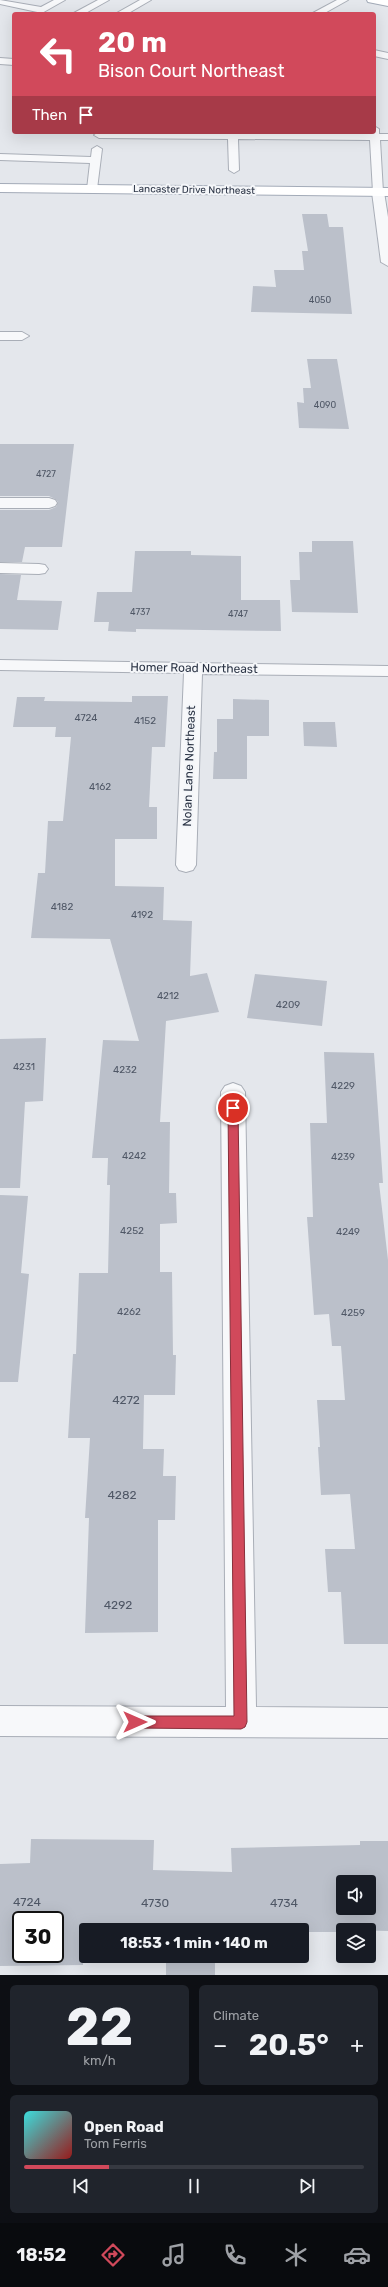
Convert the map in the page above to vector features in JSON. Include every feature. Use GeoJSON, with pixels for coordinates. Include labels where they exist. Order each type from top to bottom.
{"type":"FeatureCollection","features":[{"type":"Feature","properties":{"kind":"main road"},"geometry":{"type":"LineString","coordinates":[[372,0],[388,3]]}},
{"type":"Feature","properties":{"kind":"main road","name":"Lancaster Drive Northeast"},"geometry":{"type":"LineString","coordinates":[[0,188],[383,192]]}},
{"type":"Feature","properties":{"kind":"street"},"geometry":{"type":"LineString","coordinates":[[383,192],[388,262]]}},
{"type":"Feature","properties":{"kind":"street"},"geometry":{"type":"LineString","coordinates":[[0,336],[22,336]]}},
{"type":"Feature","properties":{"kind":"street"},"geometry":{"type":"LineString","coordinates":[[0,503],[49,503]]}},
{"type":"Feature","properties":{"kind":"street"},"geometry":{"type":"LineString","coordinates":[[0,568],[39,569]]}},
{"type":"Feature","properties":{"kind":"street","name":"Homer Road Northeast"},"geometry":{"type":"LineString","coordinates":[[0,665],[388,671]]}},
{"type":"Feature","properties":{"kind":"street","name":"Nolan Lane Northeast"},"geometry":{"type":"LineString","coordinates":[[186,865],[192,668]]}},
{"type":"Feature","properties":{"kind":"street"},"geometry":{"type":"LineString","coordinates":[[233,1092],[241,1722]]}},
{"type":"Feature","properties":{"kind":"street"},"geometry":{"type":"LineString","coordinates":[[0,1721],[388,1722]]}},
{"type":"Feature","properties":{"kind":"lane"},"geometry":{"type":"LineString","coordinates":[[23,6],[34,0]]}},
{"type":"Feature","properties":{"kind":"lane"},"geometry":{"type":"LineString","coordinates":[[42,10],[61,0]]}},
{"type":"Feature","properties":{"kind":"lane"},"geometry":{"type":"LineString","coordinates":[[81,12],[105,0]]}},
{"type":"Feature","properties":{"kind":"lane"},"geometry":{"type":"LineString","coordinates":[[124,12],[147,0]]}},
{"type":"Feature","properties":{"kind":"lane"},"geometry":{"type":"LineString","coordinates":[[320,12],[344,0]]}},
{"type":"Feature","properties":{"kind":"lane"},"geometry":{"type":"LineString","coordinates":[[0,1],[50,12]]}},
{"type":"Feature","properties":{"kind":"lane"},"geometry":{"type":"LineString","coordinates":[[376,53],[388,56]]}},
{"type":"Feature","properties":{"kind":"lane"},"geometry":{"type":"LineString","coordinates":[[0,61],[12,62]]}},
{"type":"Feature","properties":{"kind":"lane"},"geometry":{"type":"LineString","coordinates":[[92,189],[99,134]]}},
{"type":"Feature","properties":{"kind":"lane"},"geometry":{"type":"LineString","coordinates":[[144,134],[233,136],[327,134]]}},
{"type":"Feature","properties":{"kind":"lane"},"geometry":{"type":"LineString","coordinates":[[374,134],[383,192]]}},
{"type":"Feature","properties":{"kind":"lane"},"geometry":{"type":"LineString","coordinates":[[376,134],[388,137]]}},
{"type":"Feature","properties":{"kind":"lane"},"geometry":{"type":"LineString","coordinates":[[233,136],[234,170]]}},
{"type":"Feature","properties":{"kind":"lane"},"geometry":{"type":"LineString","coordinates":[[0,157],[96,160]]}},
{"type":"Feature","properties":{"kind":"building"},"geometry":{"type":"Polygon","coordinates":[[[302,214],[327,214],[329,227],[343,227],[352,314],[251,312],[253,286],[276,287],[274,270],[304,270],[302,251],[308,251],[302,214]]]}},
{"type":"Feature","properties":{"kind":"building"},"geometry":{"type":"Polygon","coordinates":[[[307,359],[337,359],[349,429],[299,428],[297,402],[304,403],[303,388],[311,388],[307,359]]]}},
{"type":"Feature","properties":{"kind":"building"},"geometry":{"type":"Polygon","coordinates":[[[0,444],[74,444],[62,547],[25,547],[22,562],[0,562],[0,510],[49,510],[56,507],[58,502],[49,496],[0,496],[0,444]]]}},
{"type":"Feature","properties":{"kind":"building"},"geometry":{"type":"Polygon","coordinates":[[[312,541],[353,541],[358,613],[292,612],[290,580],[300,580],[299,552],[312,552],[312,541]]]}},
{"type":"Feature","properties":{"kind":"building"},"geometry":{"type":"Polygon","coordinates":[[[135,551],[191,551],[191,555],[241,556],[241,600],[280,600],[281,631],[136,629],[136,632],[108,631],[109,622],[94,622],[97,592],[132,592],[135,551]]]}},
{"type":"Feature","properties":{"kind":"building"},"geometry":{"type":"Polygon","coordinates":[[[0,574],[21,575],[17,600],[62,601],[58,630],[0,629],[0,574]]]}},
{"type":"Feature","properties":{"kind":"building"},"geometry":{"type":"Polygon","coordinates":[[[132,696],[168,696],[165,747],[152,747],[149,807],[157,807],[157,839],[115,839],[115,886],[164,887],[163,920],[192,921],[190,976],[207,973],[219,1012],[166,1021],[160,1122],[170,1122],[169,1193],[176,1193],[177,1223],[160,1224],[160,1272],[172,1272],[173,1355],[176,1355],[175,1395],[144,1395],[143,1449],[164,1449],[163,1476],[176,1476],[175,1520],[158,1520],[158,1632],[85,1633],[89,1518],[85,1518],[90,1438],[68,1438],[73,1354],[76,1354],[79,1273],[108,1273],[110,1185],[107,1185],[108,1158],[92,1158],[103,1040],[139,1041],[110,939],[31,938],[38,873],[45,873],[48,821],[63,821],[71,737],[55,737],[56,727],[13,727],[17,697],[45,697],[44,701],[132,702],[132,696]]]}},
{"type":"Feature","properties":{"kind":"building"},"geometry":{"type":"Polygon","coordinates":[[[233,699],[269,700],[269,736],[247,736],[247,779],[213,779],[214,752],[217,752],[217,719],[233,719],[233,699]]]}},
{"type":"Feature","properties":{"kind":"building"},"geometry":{"type":"Polygon","coordinates":[[[303,722],[335,722],[337,747],[304,746],[303,722]]]}},
{"type":"Feature","properties":{"kind":"building"},"geometry":{"type":"Polygon","coordinates":[[[255,974],[327,981],[322,1026],[247,1018],[255,974]]]}},
{"type":"Feature","properties":{"kind":"building"},"geometry":{"type":"Polygon","coordinates":[[[46,1038],[43,1101],[25,1102],[20,1188],[0,1188],[0,1039],[46,1038]]]}},
{"type":"Feature","properties":{"kind":"building"},"geometry":{"type":"Polygon","coordinates":[[[324,1052],[374,1053],[383,1183],[379,1183],[388,1260],[388,1644],[344,1644],[341,1592],[328,1592],[325,1549],[355,1549],[350,1494],[321,1495],[318,1447],[320,1447],[317,1400],[345,1400],[341,1346],[332,1346],[329,1314],[314,1315],[307,1217],[313,1217],[310,1123],[327,1123],[324,1052]]]}},
{"type":"Feature","properties":{"kind":"building"},"geometry":{"type":"Polygon","coordinates":[[[0,1195],[28,1196],[21,1273],[29,1274],[18,1382],[0,1382],[0,1195]]]}},
{"type":"Feature","properties":{"kind":"building"},"geometry":{"type":"Polygon","coordinates":[[[31,1839],[154,1840],[153,1870],[232,1872],[231,1848],[360,1845],[360,1841],[388,1841],[388,1931],[376,1931],[376,1923],[336,1923],[336,1932],[309,1932],[309,1923],[79,1923],[79,1963],[83,1963],[83,1965],[0,1966],[0,1864],[30,1863],[31,1839]]]}},
{"type":"Feature","properties":{"kind":"building"},"geometry":{"type":"Polygon","coordinates":[[[166,1963],[215,1963],[215,1975],[166,1975],[166,1963]]]}},
{"type":"Feature","properties":{"kind":"route"},"geometry":{"type":"LineString","coordinates":[[135,1722],[241,1722],[233,1108]]}}]}
